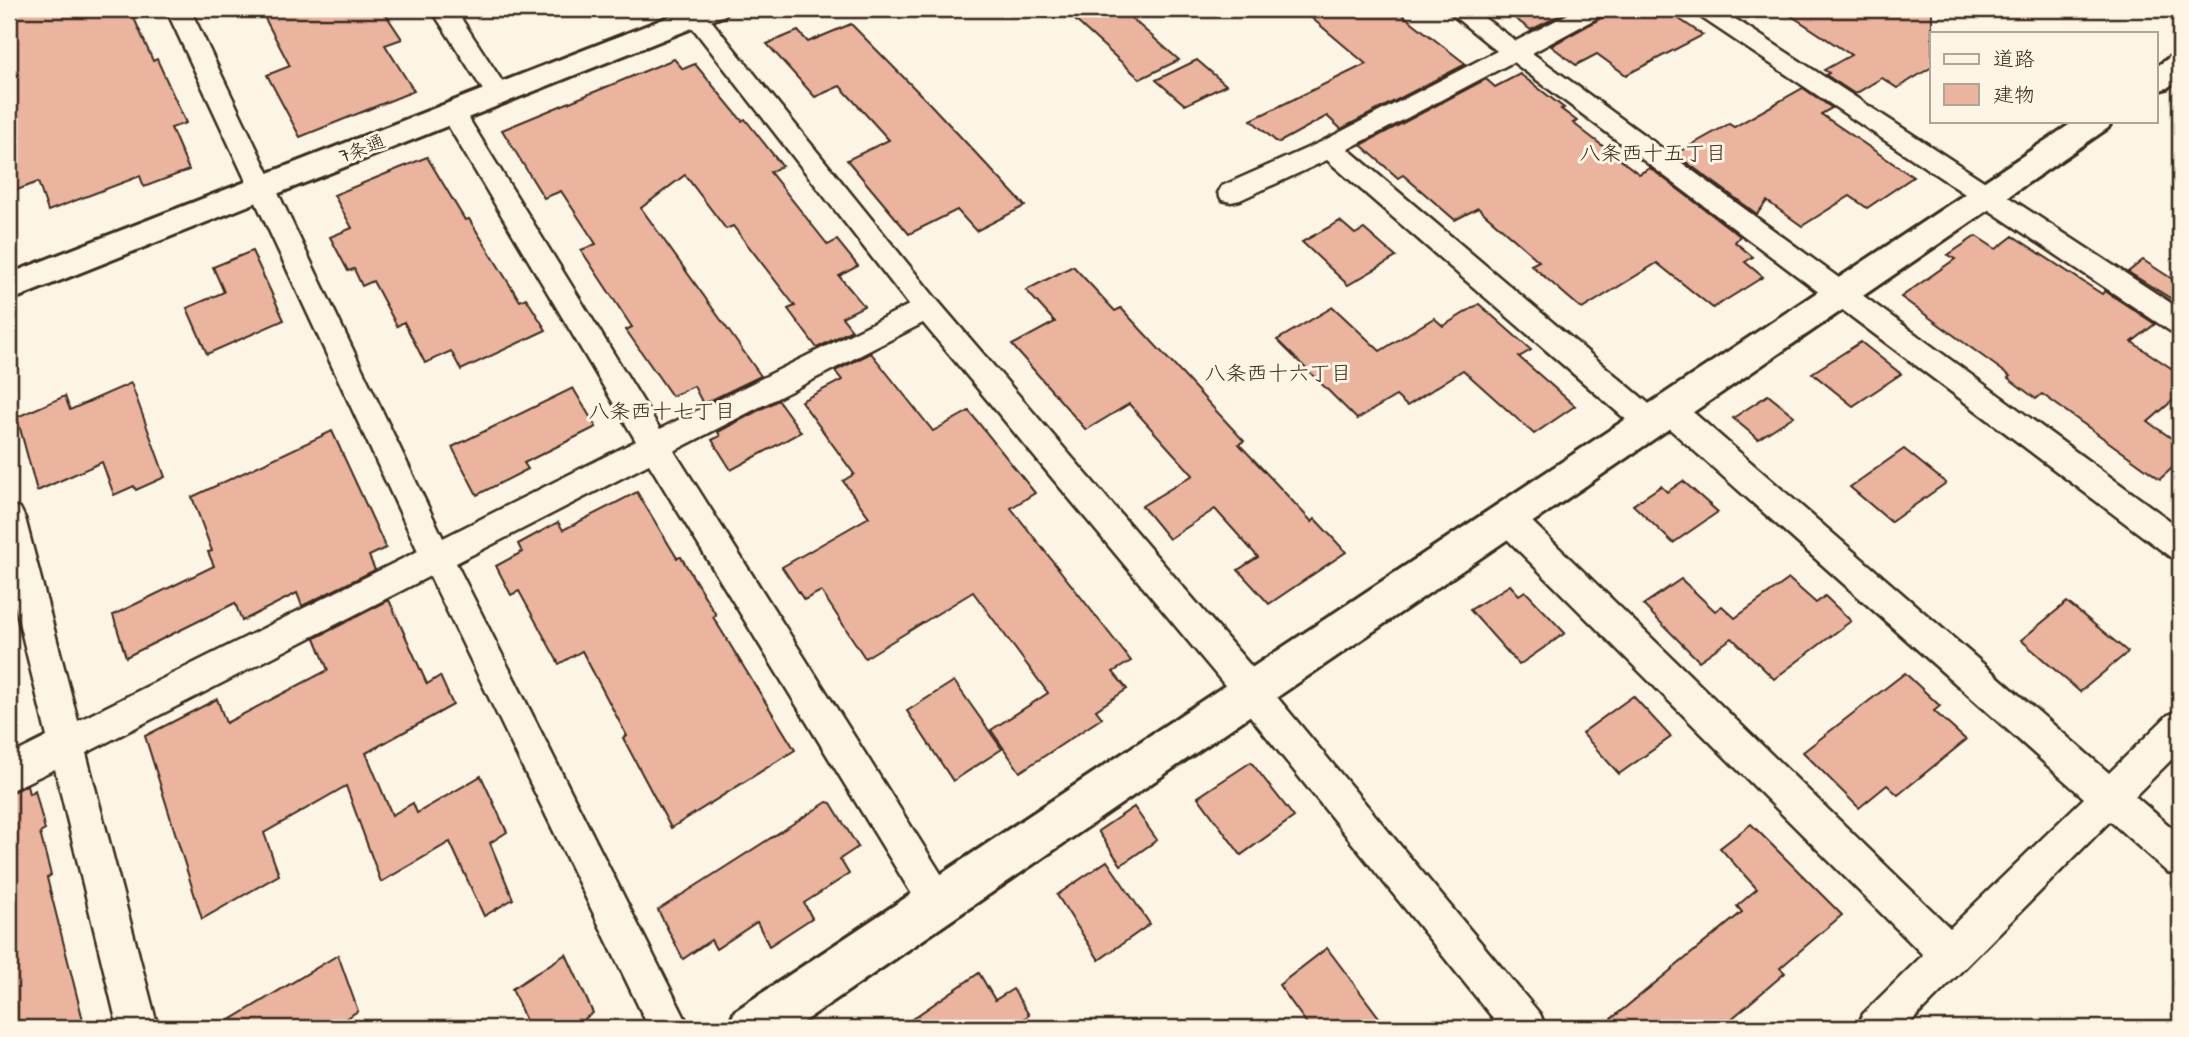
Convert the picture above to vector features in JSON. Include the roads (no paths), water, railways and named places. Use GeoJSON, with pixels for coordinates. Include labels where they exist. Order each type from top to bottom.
{"type":"FeatureCollection","features":[{"type":"Feature","properties":{"kind":"street"},"geometry":{"type":"LineString","coordinates":[[178,9],[436,558],[670,1028]]}},
{"type":"Feature","properties":{"kind":"street"},"geometry":{"type":"LineString","coordinates":[[443,9],[499,95]]}},
{"type":"Feature","properties":{"kind":"street"},"geometry":{"type":"LineString","coordinates":[[1457,9],[2180,546]]}},
{"type":"Feature","properties":{"kind":"street"},"geometry":{"type":"LineString","coordinates":[[1231,194],[1329,148],[1596,9]]}},
{"type":"Feature","properties":{"kind":"street"},"geometry":{"type":"LineString","coordinates":[[1704,9],[2180,323]]}},
{"type":"Feature","properties":{"kind":"street"},"geometry":{"type":"LineString","coordinates":[[700,11],[927,308],[1250,690],[1526,1028]]}},
{"type":"Feature","properties":{"kind":"street","name":"7条通"},"geometry":{"type":"LineString","coordinates":[[9,288],[499,95],[700,11]]}},
{"type":"Feature","properties":{"kind":"street"},"geometry":{"type":"LineString","coordinates":[[2158,80],[2180,64]]}},
{"type":"Feature","properties":{"kind":"street"},"geometry":{"type":"LineString","coordinates":[[452,112],[655,447],[937,901]]}},
{"type":"Feature","properties":{"kind":"street"},"geometry":{"type":"LineString","coordinates":[[752,1028],[2095,122]]}},
{"type":"Feature","properties":{"kind":"street"},"geometry":{"type":"LineString","coordinates":[[1329,148],[1659,415],[2111,797],[2180,859]]}},
{"type":"Feature","properties":{"kind":"street"},"geometry":{"type":"LineString","coordinates":[[9,774],[927,308]]}},
{"type":"Feature","properties":{"kind":"street"},"geometry":{"type":"LineString","coordinates":[[9,518],[138,1028]]}},
{"type":"Feature","properties":{"kind":"street"},"geometry":{"type":"LineString","coordinates":[[1507,518],[1951,956]]}},
{"type":"Feature","properties":{"kind":"street"},"geometry":{"type":"LineString","coordinates":[[1877,1028],[2180,727]]}},
{"type":"Feature","properties":{"kind":"district","name":"八条西十五丁目"},"geometry":{"type":"Point","coordinates":[1653,153]}},
{"type":"Feature","properties":{"kind":"district","name":"八条西十六丁目"},"geometry":{"type":"Point","coordinates":[1278,373]}},
{"type":"Feature","properties":{"kind":"district","name":"八条西十七丁目"},"geometry":{"type":"Point","coordinates":[662,411]}}]}
